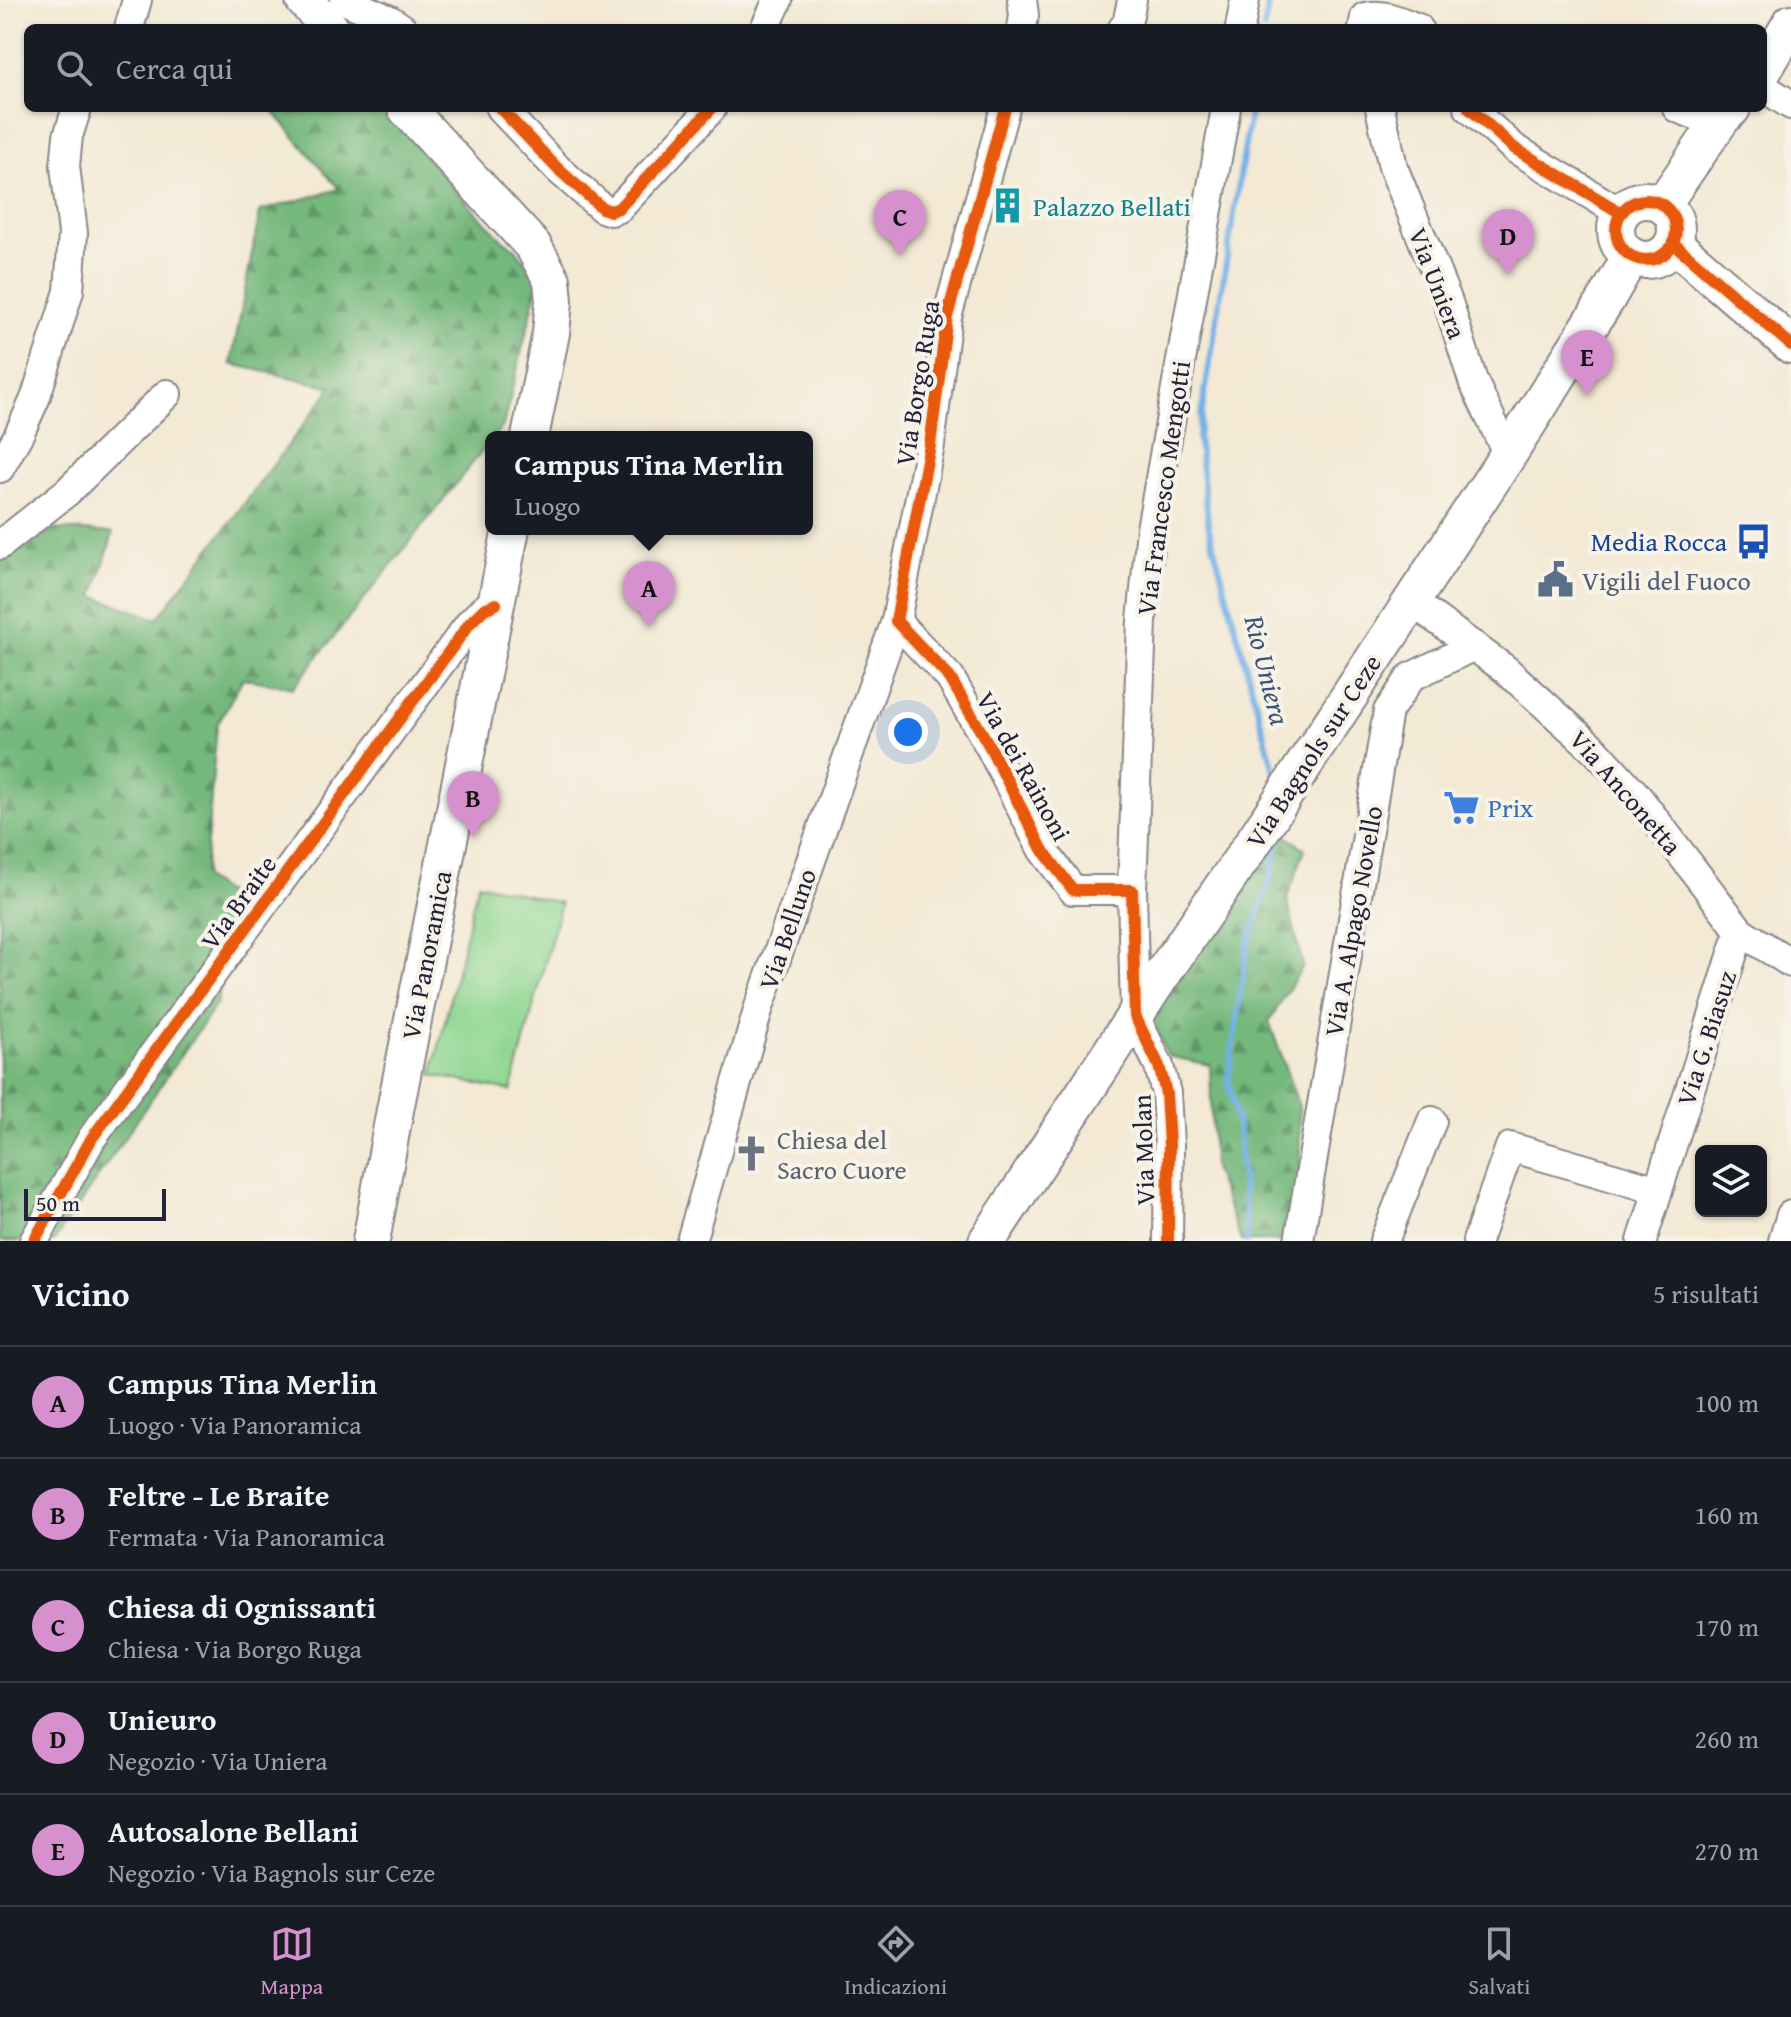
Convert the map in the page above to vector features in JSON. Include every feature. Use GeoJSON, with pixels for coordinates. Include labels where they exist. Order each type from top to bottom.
{"type":"FeatureCollection","features":[{"type":"Feature","properties":{"kind":"main road"},"geometry":{"type":"LineString","coordinates":[[304,0],[326,24]]}},
{"type":"Feature","properties":{"kind":"main road"},"geometry":{"type":"LineString","coordinates":[[1767,64],[1791,23]]}},
{"type":"Feature","properties":{"kind":"main road"},"geometry":{"type":"LineString","coordinates":[[410,112],[533,246],[552,280],[551,333],[531,431]]}},
{"type":"Feature","properties":{"kind":"main road"},"geometry":{"type":"LineString","coordinates":[[1662,205],[1726,116]]}},
{"type":"Feature","properties":{"kind":"main road"},"geometry":{"type":"LineString","coordinates":[[1645,200],[1662,205],[1669,210],[1676,226],[1673,243],[1660,257],[1640,260],[1631,256],[1618,241],[1616,232],[1621,213],[1627,206],[1645,200]]}},
{"type":"Feature","properties":{"kind":"main road"},"geometry":{"type":"LineString","coordinates":[[1673,243],[1791,345]]}},
{"type":"Feature","properties":{"kind":"main road","name":"Via Bagnols sur Ceze"},"geometry":{"type":"LineString","coordinates":[[987,1241],[1508,455],[1631,256]]}},
{"type":"Feature","properties":{"kind":"main road","name":"Via Panoramica"},"geometry":{"type":"LineString","coordinates":[[371,1241],[510,535]]}},
{"type":"Feature","properties":{"kind":"street"},"geometry":{"type":"LineString","coordinates":[[130,24],[137,0]]}},
{"type":"Feature","properties":{"kind":"street"},"geometry":{"type":"LineString","coordinates":[[344,0],[395,24]]}},
{"type":"Feature","properties":{"kind":"street"},"geometry":{"type":"LineString","coordinates":[[769,24],[778,0]]}},
{"type":"Feature","properties":{"kind":"street"},"geometry":{"type":"LineString","coordinates":[[1022,0],[1023,24]]}},
{"type":"Feature","properties":{"kind":"street"},"geometry":{"type":"LineString","coordinates":[[1127,24],[1132,0]]}},
{"type":"Feature","properties":{"kind":"street"},"geometry":{"type":"LineString","coordinates":[[1241,24],[1245,0]]}},
{"type":"Feature","properties":{"kind":"street"},"geometry":{"type":"LineString","coordinates":[[1363,18],[1382,16],[1406,24]]}},
{"type":"Feature","properties":{"kind":"street"},"geometry":{"type":"LineString","coordinates":[[1767,90],[1791,105]]}},
{"type":"Feature","properties":{"kind":"street"},"geometry":{"type":"LineString","coordinates":[[0,468],[35,399],[69,291],[73,233],[65,166],[68,136],[76,112]]}},
{"type":"Feature","properties":{"kind":"street"},"geometry":{"type":"LineString","coordinates":[[504,112],[569,179],[602,208],[611,211],[619,208],[708,112]]}},
{"type":"Feature","properties":{"kind":"street","name":"Via Borgo Ruga"},"geometry":{"type":"LineString","coordinates":[[896,621],[930,445],[947,317],[1004,112]]}},
{"type":"Feature","properties":{"kind":"street","name":"Via Francesco Mengotti"},"geometry":{"type":"LineString","coordinates":[[1135,1016],[1132,890],[1142,620],[1151,529],[1225,112]]}},
{"type":"Feature","properties":{"kind":"street","name":"Via Uniera"},"geometry":{"type":"LineString","coordinates":[[1381,112],[1393,167],[1448,302],[1473,381],[1508,455]]}},
{"type":"Feature","properties":{"kind":"street"},"geometry":{"type":"LineString","coordinates":[[1474,112],[1514,148],[1621,213]]}},
{"type":"Feature","properties":{"kind":"street"},"geometry":{"type":"LineString","coordinates":[[1702,112],[1726,116]]}},
{"type":"Feature","properties":{"kind":"street"},"geometry":{"type":"LineString","coordinates":[[0,545],[67,492],[167,394]]}},
{"type":"Feature","properties":{"kind":"street","name":"Via Anconetta"},"geometry":{"type":"LineString","coordinates":[[1411,601],[1505,669],[1595,750],[1637,796],[1740,931],[1791,963]]}},
{"type":"Feature","properties":{"kind":"street","name":"Via Braite"},"geometry":{"type":"LineString","coordinates":[[34,1241],[92,1138],[470,623],[484,609],[496,604]]}},
{"type":"Feature","properties":{"kind":"street","name":"Via dei Rainoni"},"geometry":{"type":"LineString","coordinates":[[896,621],[950,678],[990,747],[1042,849],[1073,890],[1132,890]]}},
{"type":"Feature","properties":{"kind":"street","name":"Via Belluno"},"geometry":{"type":"LineString","coordinates":[[691,1241],[759,1007],[896,621]]}},
{"type":"Feature","properties":{"kind":"street","name":"Via A. Alpago Novello"},"geometry":{"type":"LineString","coordinates":[[1299,1241],[1388,711],[1411,677],[1474,646]]}},
{"type":"Feature","properties":{"kind":"street","name":"Via G. Biasuz"},"geometry":{"type":"LineString","coordinates":[[1642,1241],[1740,931]]}},
{"type":"Feature","properties":{"kind":"street","name":"Via Molan"},"geometry":{"type":"LineString","coordinates":[[1135,1016],[1159,1066],[1166,1093],[1168,1241]]}},
{"type":"Feature","properties":{"kind":"street"},"geometry":{"type":"LineString","coordinates":[[1384,1241],[1432,1121]]}},
{"type":"Feature","properties":{"kind":"street"},"geometry":{"type":"LineString","coordinates":[[1477,1241],[1510,1147],[1658,1190]]}},
{"type":"Feature","properties":{"kind":"street"},"geometry":{"type":"LineString","coordinates":[[1783,1241],[1791,1215]]}},
{"type":"Feature","properties":{"kind":"green space"},"geometry":{"type":"Polygon","coordinates":[[[273,112],[389,112],[472,208],[515,248],[539,282],[503,426],[498,431],[485,431],[485,448],[293,688],[243,678],[217,725],[204,878],[239,902],[217,1003],[54,1241],[0,1241],[0,570],[6,554],[55,529],[113,533],[94,596],[157,619],[332,387],[231,364],[260,211],[339,189],[273,112]]]}},
{"type":"Feature","properties":{"kind":"green space"},"geometry":{"type":"Polygon","coordinates":[[[1279,831],[1305,849],[1287,899],[1303,966],[1269,1021],[1299,1107],[1302,1224],[1299,1241],[1241,1241],[1213,1168],[1210,1065],[1168,1056],[1149,1017],[1279,831]]]}},
{"type":"Feature","properties":{"kind":"green space"},"geometry":{"type":"Polygon","coordinates":[[[478,883],[561,903],[511,1091],[432,1075],[478,883]]]}},
{"type":"Feature","properties":{"kind":"waterway","name":"Rio Uniera"},"geometry":{"type":"LineString","coordinates":[[1265,24],[1269,0]]}},
{"type":"Feature","properties":{"kind":"waterway","name":"Rio Uniera"},"geometry":{"type":"LineString","coordinates":[[1250,112],[1198,436],[1209,529],[1277,781]]}},
{"type":"Feature","properties":{"kind":"waterway","name":"Rio Uniera"},"geometry":{"type":"LineString","coordinates":[[1247,1241],[1238,1127],[1228,1080],[1247,947],[1267,889],[1280,828]]}},
{"type":"Feature","properties":{"kind":"cycle path"},"geometry":{"type":"LineString","coordinates":[[504,112],[558,169],[602,208],[611,211],[619,208],[708,112]]}},
{"type":"Feature","properties":{"kind":"cycle path"},"geometry":{"type":"LineString","coordinates":[[1004,112],[947,317],[930,445],[896,621],[950,678],[990,747],[1042,849],[1073,890],[1132,890],[1135,1016],[1159,1066],[1166,1093],[1168,1241]]}},
{"type":"Feature","properties":{"kind":"cycle path"},"geometry":{"type":"LineString","coordinates":[[1474,112],[1514,148],[1621,213]]}},
{"type":"Feature","properties":{"kind":"cycle path"},"geometry":{"type":"LineString","coordinates":[[1646,200],[1657,202],[1667,209],[1674,219],[1676,230],[1674,241],[1667,251],[1657,258],[1646,260],[1635,258],[1625,251],[1618,241],[1616,230],[1618,219],[1625,209],[1635,202],[1646,200]]}},
{"type":"Feature","properties":{"kind":"cycle path"},"geometry":{"type":"LineString","coordinates":[[1673,243],[1791,345]]}},
{"type":"Feature","properties":{"kind":"cycle path"},"geometry":{"type":"LineString","coordinates":[[34,1241],[92,1138],[470,623],[484,609],[496,604]]}},
{"type":"Feature","properties":{"kind":"place","name":"Palazzo Bellati"},"geometry":{"type":"Point","coordinates":[1007,206]}},
{"type":"Feature","properties":{"kind":"place","name":"Chiesa di Ognissanti"},"geometry":{"type":"Point","coordinates":[900,256]}},
{"type":"Feature","properties":{"kind":"place","name":"Unieuro"},"geometry":{"type":"Point","coordinates":[1508,275]}},
{"type":"Feature","properties":{"kind":"place","name":"Autosalone Bellani"},"geometry":{"type":"Point","coordinates":[1587,396]}},
{"type":"Feature","properties":{"kind":"place","name":"Media Rocca"},"geometry":{"type":"Point","coordinates":[1753,541]}},
{"type":"Feature","properties":{"kind":"place","name":"Vigili del Fuoco"},"geometry":{"type":"Point","coordinates":[1556,580]}},
{"type":"Feature","properties":{"kind":"place","name":"Campus Tina Merlin"},"geometry":{"type":"Point","coordinates":[649,627]}},
{"type":"Feature","properties":{"kind":"place","name":"Prix"},"geometry":{"type":"Point","coordinates":[1462,807]}},
{"type":"Feature","properties":{"kind":"place","name":"Feltre - Le Braite"},"geometry":{"type":"Point","coordinates":[473,837]}},
{"type":"Feature","properties":{"kind":"place","name":"Chiesa del Sacro Cuore"},"geometry":{"type":"Point","coordinates":[751,1154]}}]}
